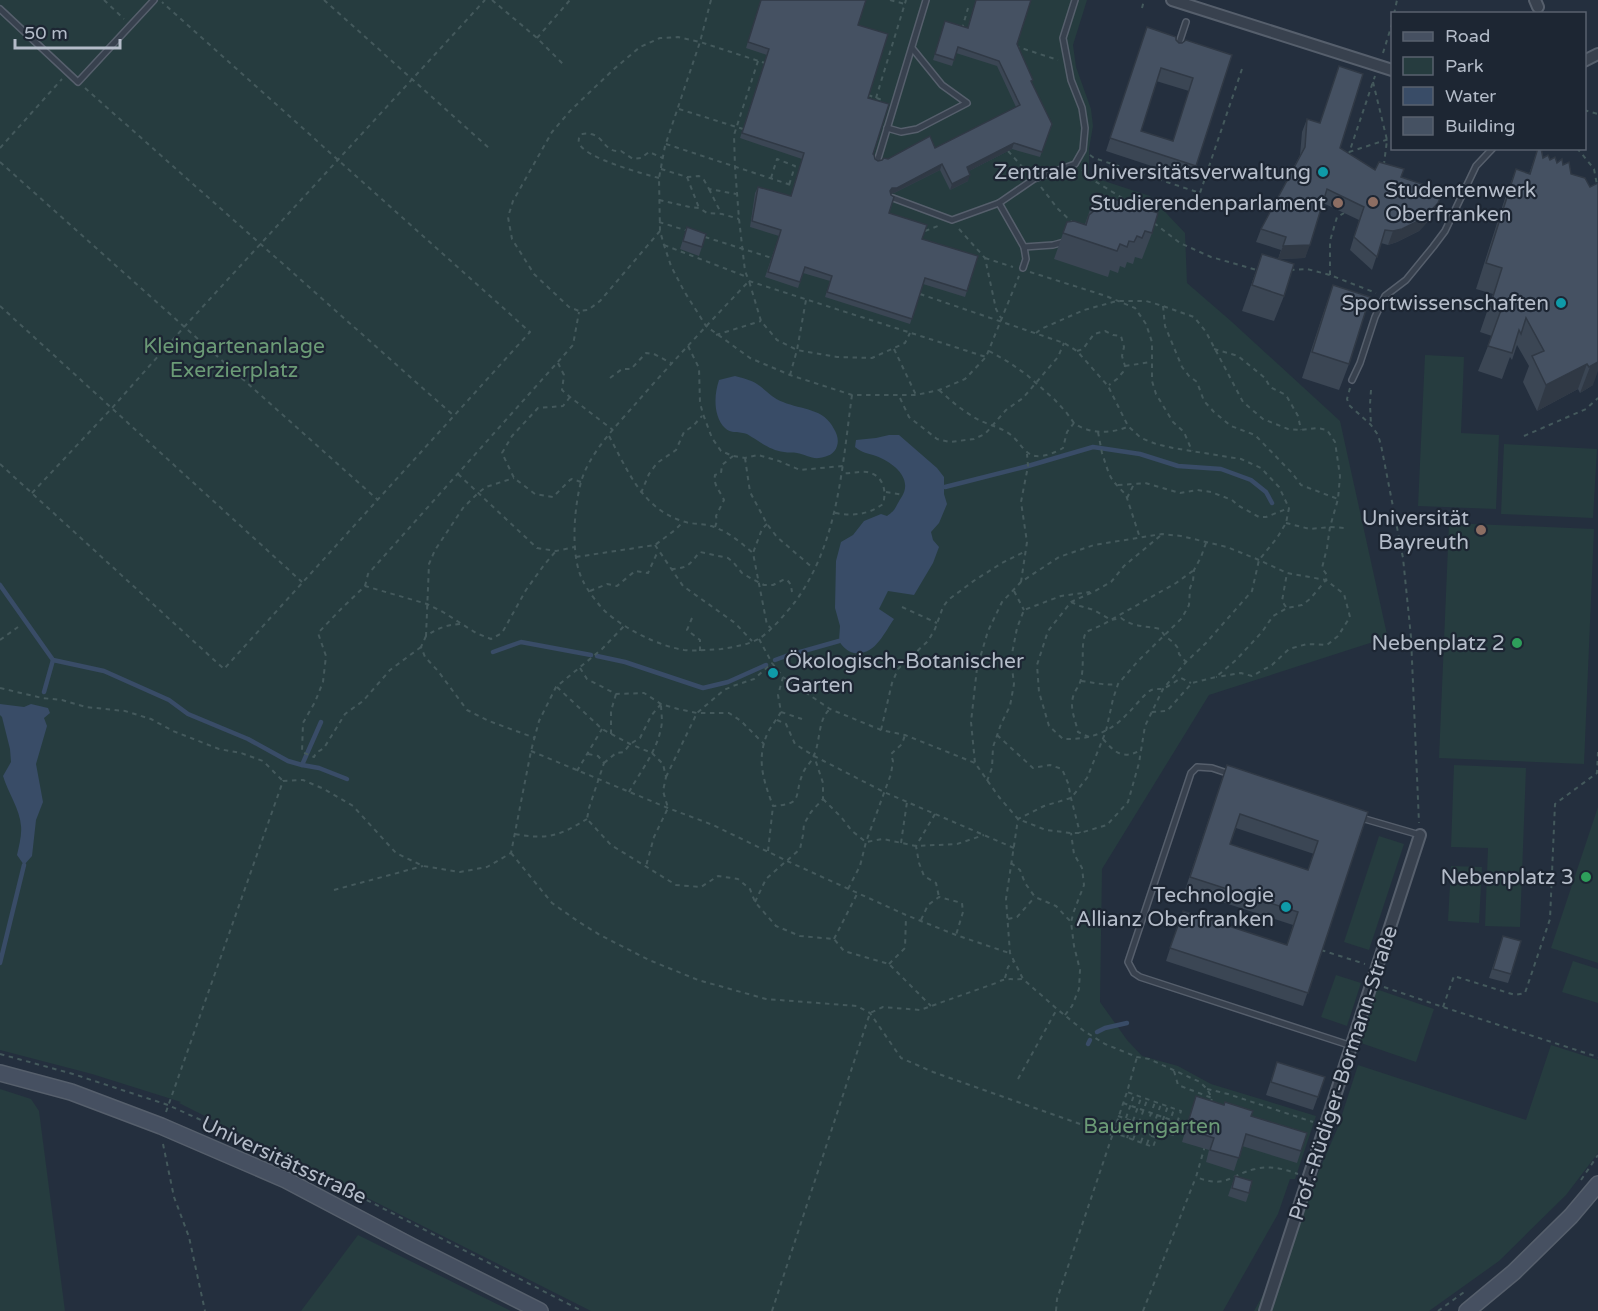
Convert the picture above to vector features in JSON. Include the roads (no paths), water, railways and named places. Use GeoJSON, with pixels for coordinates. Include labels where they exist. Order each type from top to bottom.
{"type":"FeatureCollection","features":[{"type":"Feature","properties":{"kind":"main road","name":"Universitätsstraße"},"geometry":{"type":"LineString","coordinates":[[0,1073],[83,1096],[161,1126],[286,1180],[540,1311]]}},
{"type":"Feature","properties":{"kind":"main road"},"geometry":{"type":"LineString","coordinates":[[1467,1311],[1514,1272],[1571,1216],[1598,1184]]}},
{"type":"Feature","properties":{"kind":"street"},"geometry":{"type":"LineString","coordinates":[[1172,0],[1391,70]]}},
{"type":"Feature","properties":{"kind":"street","name":"Prof.-Rüdiger-Bormann-Straße"},"geometry":{"type":"LineString","coordinates":[[1265,1311],[1420,835]]}},
{"type":"Feature","properties":{"kind":"lane"},"geometry":{"type":"LineString","coordinates":[[0,9],[78,82],[154,0]]}},
{"type":"Feature","properties":{"kind":"lane"},"geometry":{"type":"LineString","coordinates":[[877,162],[926,0]]}},
{"type":"Feature","properties":{"kind":"lane"},"geometry":{"type":"LineString","coordinates":[[893,198],[952,220],[999,204],[1035,179],[1076,164],[1083,150],[1085,128],[1082,108],[1071,80],[1063,38],[1075,0]]}},
{"type":"Feature","properties":{"kind":"lane"},"geometry":{"type":"LineString","coordinates":[[1176,52],[1186,22]]}},
{"type":"Feature","properties":{"kind":"lane"},"geometry":{"type":"LineString","coordinates":[[887,128],[901,132],[917,129],[967,103],[942,85],[912,48]]}},
{"type":"Feature","properties":{"kind":"lane"},"geometry":{"type":"LineString","coordinates":[[1353,380],[1375,317],[1385,296],[1406,280],[1445,231],[1476,166],[1491,150]]}},
{"type":"Feature","properties":{"kind":"lane"},"geometry":{"type":"LineString","coordinates":[[999,204],[1024,247],[1026,259],[1022,269]]}},
{"type":"Feature","properties":{"kind":"lane"},"geometry":{"type":"LineString","coordinates":[[1024,247],[1053,245],[1081,236]]}},
{"type":"Feature","properties":{"kind":"lane"},"geometry":{"type":"LineString","coordinates":[[1234,776],[1204,767],[1197,767],[1191,773],[1128,962],[1134,973],[1140,977],[1352,1046]]}},
{"type":"Feature","properties":{"kind":"lane"},"geometry":{"type":"LineString","coordinates":[[1354,815],[1420,835]]}},
{"type":"Feature","properties":{"kind":"water"},"geometry":{"type":"Polygon","coordinates":[[[735,376],[755,383],[779,400],[824,417],[830,422],[838,439],[833,453],[816,458],[779,451],[747,434],[727,430],[718,418],[716,392],[719,380],[735,376]]]}},
{"type":"Feature","properties":{"kind":"water"},"geometry":{"type":"Polygon","coordinates":[[[899,435],[937,468],[944,477],[944,494],[947,504],[939,523],[931,532],[933,540],[939,547],[933,563],[914,595],[888,591],[879,609],[894,619],[873,647],[868,651],[854,653],[839,641],[840,626],[835,608],[836,561],[841,542],[853,535],[864,521],[881,514],[887,516],[890,514],[896,508],[904,491],[904,478],[895,467],[855,447],[856,440],[899,435]]]}},
{"type":"Feature","properties":{"kind":"water"},"geometry":{"type":"Polygon","coordinates":[[[0,704],[24,707],[31,704],[48,708],[50,713],[44,718],[47,726],[36,764],[43,802],[36,820],[32,856],[24,865],[17,855],[21,833],[20,820],[3,776],[11,762],[10,749],[0,715],[0,704]]]}},
{"type":"Feature","properties":{"kind":"waterway"},"geometry":{"type":"LineString","coordinates":[[945,487],[1093,447],[1140,454],[1178,466],[1221,469],[1251,480],[1266,492],[1272,503]]}},
{"type":"Feature","properties":{"kind":"waterway"},"geometry":{"type":"LineString","coordinates":[[0,585],[53,660],[44,692]]}},
{"type":"Feature","properties":{"kind":"waterway"},"geometry":{"type":"LineString","coordinates":[[775,660],[839,641]]}},
{"type":"Feature","properties":{"kind":"waterway"},"geometry":{"type":"LineString","coordinates":[[493,652],[521,642],[591,655]]}},
{"type":"Feature","properties":{"kind":"waterway"},"geometry":{"type":"LineString","coordinates":[[597,656],[625,662],[703,688],[728,682],[766,665]]}},
{"type":"Feature","properties":{"kind":"waterway"},"geometry":{"type":"LineString","coordinates":[[53,660],[104,671],[169,700],[188,714],[248,739],[288,761],[302,765],[321,722]]}},
{"type":"Feature","properties":{"kind":"waterway"},"geometry":{"type":"LineString","coordinates":[[302,765],[319,768],[347,779]]}},
{"type":"Feature","properties":{"kind":"waterway"},"geometry":{"type":"LineString","coordinates":[[0,963],[24,865]]}},
{"type":"Feature","properties":{"kind":"waterway"},"geometry":{"type":"LineString","coordinates":[[1097,1032],[1127,1023]]}},
{"type":"Feature","properties":{"kind":"waterway"},"geometry":{"type":"LineString","coordinates":[[1088,1044],[1090,1040]]}},
{"type":"Feature","properties":{"kind":"place","name":"Zentrale Universitätsverwaltung"},"geometry":{"type":"Point","coordinates":[1323,172]}},
{"type":"Feature","properties":{"kind":"place","name":"Studentenwerk Oberfranken"},"geometry":{"type":"Point","coordinates":[1373,202]}},
{"type":"Feature","properties":{"kind":"place","name":"Studierendenparlament"},"geometry":{"type":"Point","coordinates":[1338,203]}},
{"type":"Feature","properties":{"kind":"place","name":"Sportwissenschaften"},"geometry":{"type":"Point","coordinates":[1561,303]}},
{"type":"Feature","properties":{"kind":"place","name":"Universität Bayreuth"},"geometry":{"type":"Point","coordinates":[1481,530]}},
{"type":"Feature","properties":{"kind":"place","name":"Nebenplatz 2"},"geometry":{"type":"Point","coordinates":[1517,643]}},
{"type":"Feature","properties":{"kind":"place","name":"Ökologisch-Botanischer Garten"},"geometry":{"type":"Point","coordinates":[773,673]}},
{"type":"Feature","properties":{"kind":"place","name":"Nebenplatz 3"},"geometry":{"type":"Point","coordinates":[1586,877]}},
{"type":"Feature","properties":{"kind":"place","name":"Technologie Allianz Oberfranken"},"geometry":{"type":"Point","coordinates":[1286,907]}},
{"type":"Feature","properties":{"kind":"park label","name":"Kleingartenanlage Exerzierplatz"},"geometry":{"type":"Point","coordinates":[234,358]}},
{"type":"Feature","properties":{"kind":"park label","name":"Bauerngarten"},"geometry":{"type":"Point","coordinates":[1152,1126]}}]}
